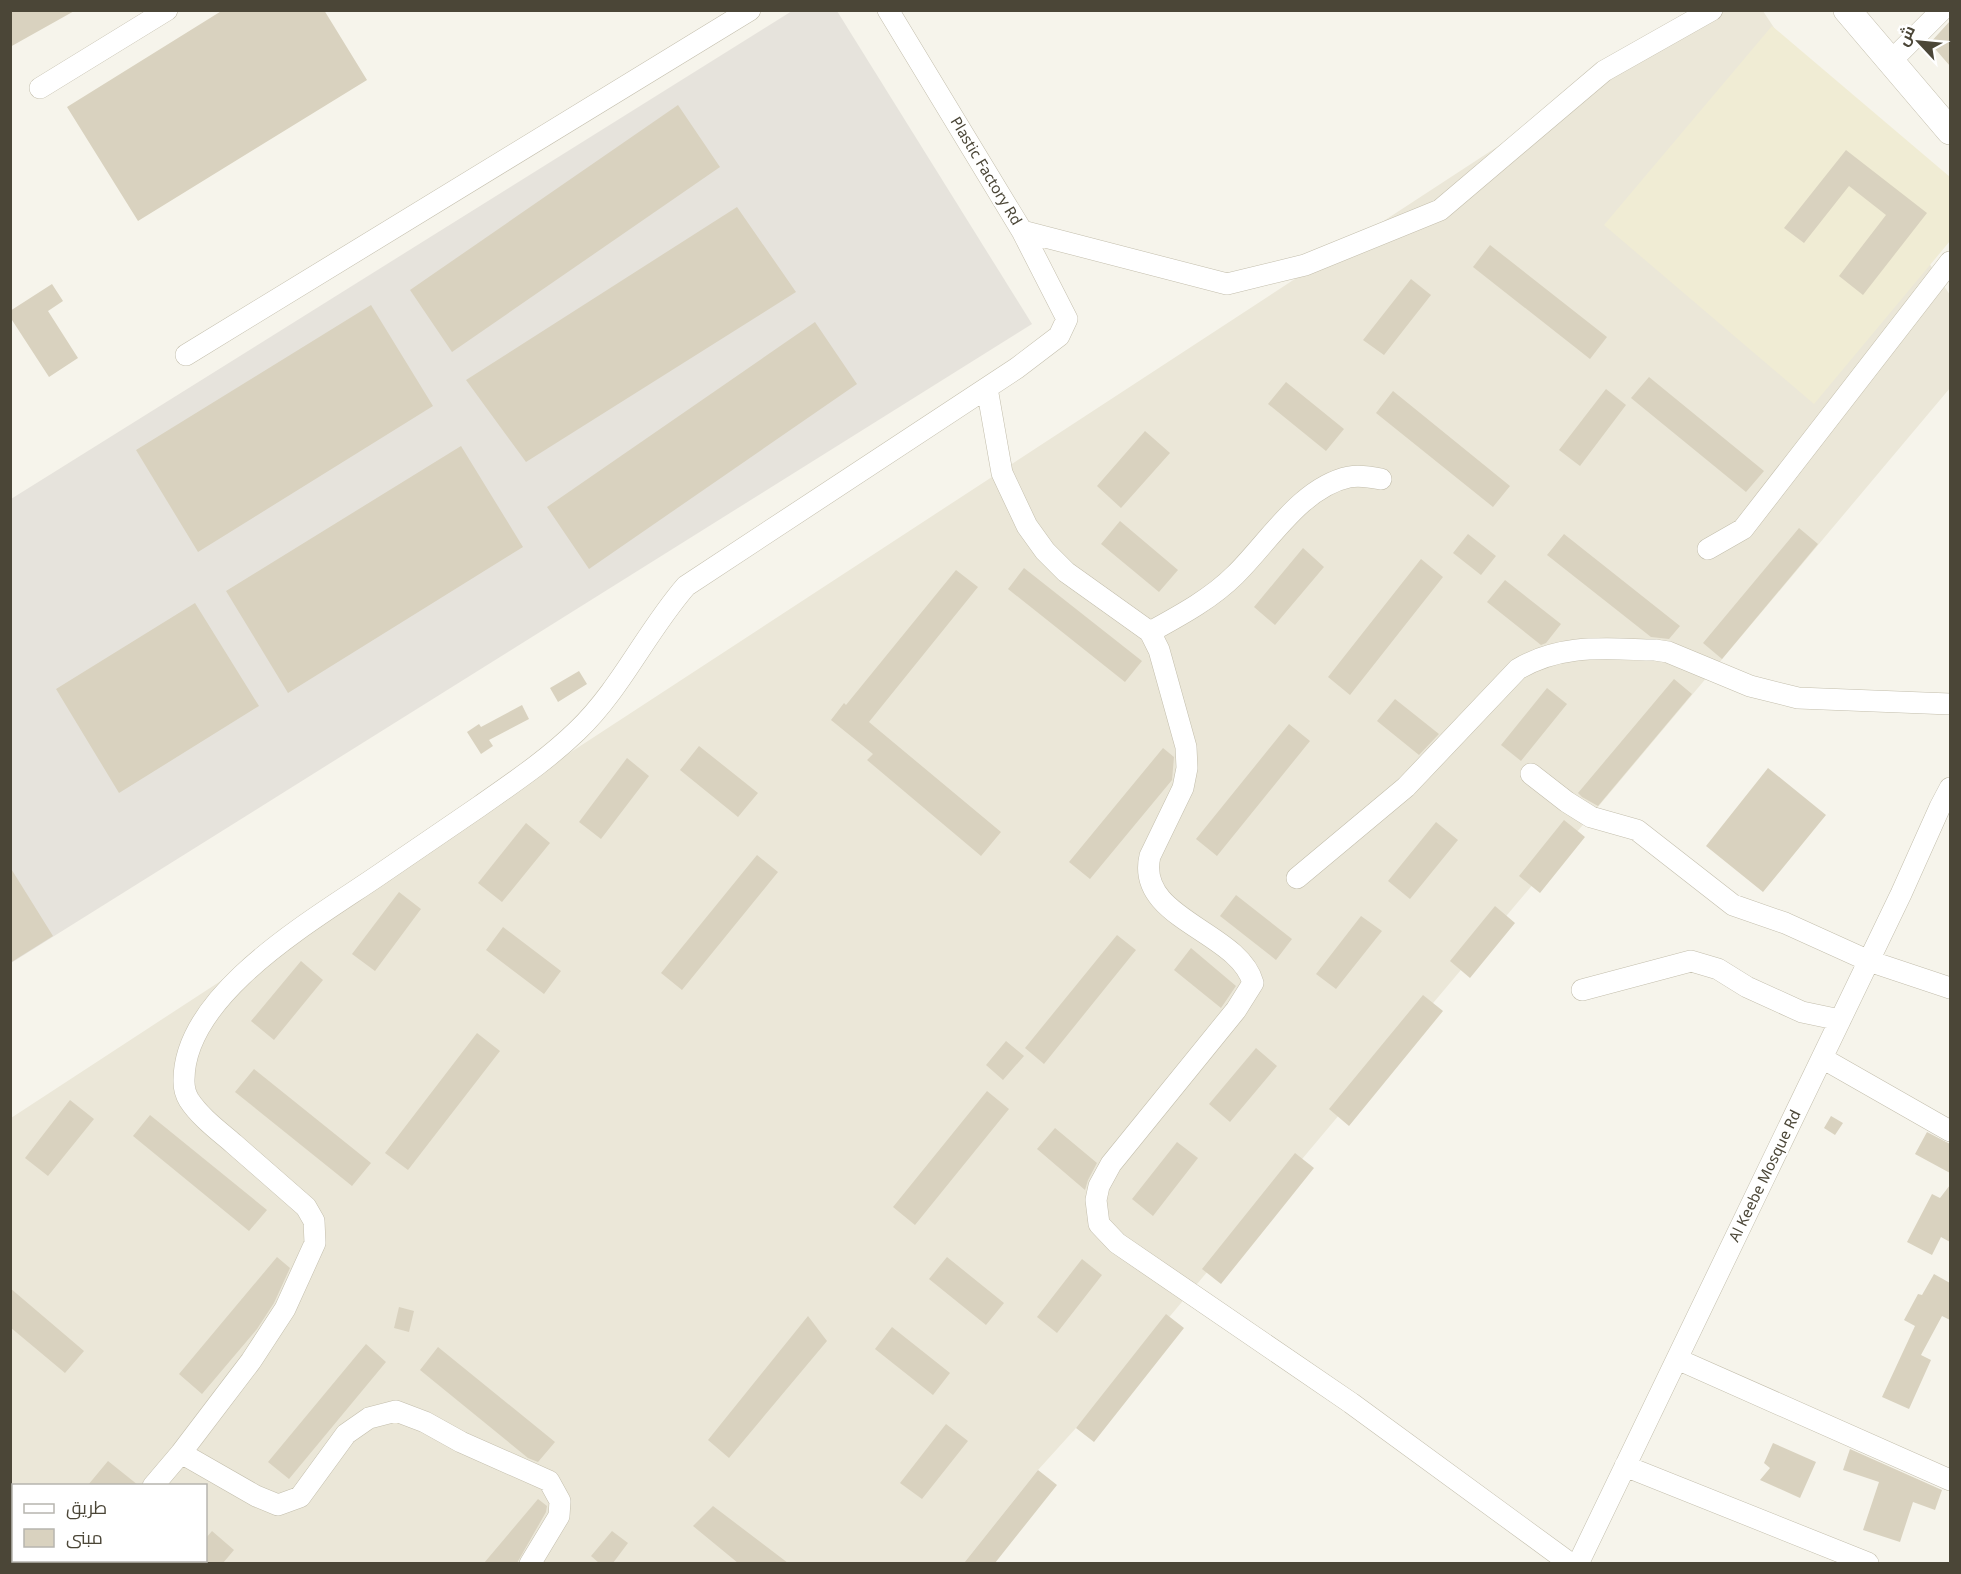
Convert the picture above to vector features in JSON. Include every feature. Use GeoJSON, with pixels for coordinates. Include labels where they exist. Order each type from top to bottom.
{"type":"FeatureCollection","features":[{"type":"Feature","properties":{"kind":"street"},"geometry":{"type":"LineString","coordinates":[[40,88],[167,10]]}},
{"type":"Feature","properties":{"kind":"street"},"geometry":{"type":"LineString","coordinates":[[186,355],[750,10]]}},
{"type":"Feature","properties":{"kind":"street","name":"Plastic Factory Rd"},"geometry":{"type":"LineString","coordinates":[[888,10],[1022,231],[1067,319],[1059,336],[987,388]]}},
{"type":"Feature","properties":{"kind":"street"},"geometry":{"type":"LineString","coordinates":[[1022,231],[1227,284],[1305,265],[1440,210],[1604,71],[1712,10]]}},
{"type":"Feature","properties":{"kind":"street"},"geometry":{"type":"LineString","coordinates":[[1848,10],[1950,131]]}},
{"type":"Feature","properties":{"kind":"street"},"geometry":{"type":"LineString","coordinates":[[1890,62],[1942,10]]}},
{"type":"Feature","properties":{"kind":"street"},"geometry":{"type":"LineString","coordinates":[[1708,549],[1743,529],[1950,262]]}},
{"type":"Feature","properties":{"kind":"street"},"geometry":{"type":"LineString","coordinates":[[154,1484],[181,1453],[251,1361],[285,1309],[315,1243],[314,1221],[306,1207],[210,1123],[189,1099],[184,1085],[185,1066],[200,1025],[238,980],[279,942],[544,761],[603,703],[632,663],[664,612],[686,586],[987,388],[1002,473],[1027,526],[1045,551],[1066,572],[1150,632],[1159,650],[1186,747],[1187,768],[1183,788],[1150,856],[1148,868],[1150,882],[1165,904],[1238,957],[1250,971],[1253,982],[1236,1010],[1111,1164],[1099,1186],[1096,1200],[1099,1224],[1117,1242],[1351,1403],[1571,1563]]}},
{"type":"Feature","properties":{"kind":"street"},"geometry":{"type":"LineString","coordinates":[[1150,632],[1213,594],[1234,576],[1288,517],[1323,486],[1350,477],[1363,476],[1381,479]]}},
{"type":"Feature","properties":{"kind":"street"},"geometry":{"type":"LineString","coordinates":[[1297,878],[1406,787],[1518,669],[1537,658],[1566,650],[1655,650],[1681,657],[1750,686],[1798,698],[1950,704]]}},
{"type":"Feature","properties":{"kind":"street"},"geometry":{"type":"LineString","coordinates":[[1531,774],[1591,817],[1637,830],[1733,905],[1785,922],[1869,961],[1950,988]]}},
{"type":"Feature","properties":{"kind":"street","name":"Al Keebe Mosque Rd"},"geometry":{"type":"LineString","coordinates":[[1578,1563],[1949,794]]}},
{"type":"Feature","properties":{"kind":"street"},"geometry":{"type":"LineString","coordinates":[[1582,990],[1691,961],[1718,969],[1747,987],[1802,1012],[1840,1020]]}},
{"type":"Feature","properties":{"kind":"street"},"geometry":{"type":"LineString","coordinates":[[1822,1058],[1950,1131]]}},
{"type":"Feature","properties":{"kind":"street"},"geometry":{"type":"LineString","coordinates":[[1677,1359],[1950,1480]]}},
{"type":"Feature","properties":{"kind":"street"},"geometry":{"type":"LineString","coordinates":[[181,1453],[256,1496],[278,1505],[300,1497],[346,1434],[369,1418],[396,1410],[425,1422],[460,1442],[549,1481],[560,1501],[559,1516],[530,1563]]}},
{"type":"Feature","properties":{"kind":"street"},"geometry":{"type":"LineString","coordinates":[[1625,1466],[1868,1563]]}},
{"type":"Feature","properties":{"kind":"shaded area"},"geometry":{"type":"Polygon","coordinates":[[[792,11],[837,11],[1032,324],[11,963],[11,499],[792,11]]]}},
{"type":"Feature","properties":{"kind":"shaded area"},"geometry":{"type":"Polygon","coordinates":[[[1705,11],[1763,11],[1950,295],[1950,388],[1076,1428],[1038,1470],[964,1563],[11,1564],[11,1118],[1705,11]]]}},
{"type":"Feature","properties":{"kind":"shaded area"},"geometry":{"type":"Polygon","coordinates":[[[1772,26],[1950,177],[1950,241],[1814,404],[1604,225],[1772,26]]]}},
{"type":"Feature","properties":{"kind":"building"},"geometry":{"type":"Polygon","coordinates":[[[10,10],[76,10],[10,47],[10,10]]]}},
{"type":"Feature","properties":{"kind":"building"},"geometry":{"type":"Polygon","coordinates":[[[223,10],[324,10],[367,80],[138,221],[67,107],[223,10]]]}},
{"type":"Feature","properties":{"kind":"building"},"geometry":{"type":"Polygon","coordinates":[[[1950,21],[1950,66],[1930,43],[1950,21]]]}},
{"type":"Feature","properties":{"kind":"building"},"geometry":{"type":"Polygon","coordinates":[[[678,105],[720,167],[452,352],[410,290],[678,105]]]}},
{"type":"Feature","properties":{"kind":"building"},"geometry":{"type":"Polygon","coordinates":[[[1846,150],[1927,213],[1863,295],[1839,276],[1886,215],[1849,186],[1804,243],[1784,228],[1846,150]]]}},
{"type":"Feature","properties":{"kind":"building"},"geometry":{"type":"Polygon","coordinates":[[[737,207],[796,292],[526,462],[466,380],[737,207]]]}},
{"type":"Feature","properties":{"kind":"building"},"geometry":{"type":"Polygon","coordinates":[[[1490,245],[1607,337],[1590,359],[1473,267],[1490,245]]]}},
{"type":"Feature","properties":{"kind":"building"},"geometry":{"type":"Polygon","coordinates":[[[1411,279],[1431,295],[1384,355],[1363,340],[1411,279]]]}},
{"type":"Feature","properties":{"kind":"building"},"geometry":{"type":"Polygon","coordinates":[[[52,284],[63,301],[48,311],[78,358],[49,377],[10,317],[10,311],[52,284]]]}},
{"type":"Feature","properties":{"kind":"building"},"geometry":{"type":"Polygon","coordinates":[[[371,305],[433,406],[198,552],[136,450],[371,305]]]}},
{"type":"Feature","properties":{"kind":"building"},"geometry":{"type":"Polygon","coordinates":[[[815,322],[857,384],[589,569],[547,507],[815,322]]]}},
{"type":"Feature","properties":{"kind":"building"},"geometry":{"type":"Polygon","coordinates":[[[1649,377],[1764,471],[1746,492],[1631,398],[1649,377]]]}},
{"type":"Feature","properties":{"kind":"building"},"geometry":{"type":"Polygon","coordinates":[[[1286,382],[1344,429],[1326,451],[1268,404],[1286,382]]]}},
{"type":"Feature","properties":{"kind":"building"},"geometry":{"type":"Polygon","coordinates":[[[1606,389],[1626,405],[1580,466],[1559,450],[1606,389]]]}},
{"type":"Feature","properties":{"kind":"building"},"geometry":{"type":"Polygon","coordinates":[[[1393,391],[1510,486],[1493,507],[1376,413],[1393,391]]]}},
{"type":"Feature","properties":{"kind":"building"},"geometry":{"type":"Polygon","coordinates":[[[1145,431],[1170,453],[1121,508],[1097,486],[1145,431]]]}},
{"type":"Feature","properties":{"kind":"building"},"geometry":{"type":"Polygon","coordinates":[[[461,446],[523,547],[288,693],[226,591],[461,446]]]}},
{"type":"Feature","properties":{"kind":"building"},"geometry":{"type":"Polygon","coordinates":[[[1120,521],[1178,570],[1159,592],[1101,544],[1120,521]]]}},
{"type":"Feature","properties":{"kind":"building"},"geometry":{"type":"Polygon","coordinates":[[[1799,528],[1818,544],[1722,659],[1703,643],[1799,528]]]}},
{"type":"Feature","properties":{"kind":"building"},"geometry":{"type":"Polygon","coordinates":[[[1468,534],[1496,556],[1481,575],[1453,553],[1468,534]]]}},
{"type":"Feature","properties":{"kind":"building"},"geometry":{"type":"Polygon","coordinates":[[[1564,534],[1680,626],[1669,639],[1651,637],[1547,555],[1564,534]]]}},
{"type":"Feature","properties":{"kind":"building"},"geometry":{"type":"Polygon","coordinates":[[[1303,548],[1324,567],[1275,625],[1254,607],[1303,548]]]}},
{"type":"Feature","properties":{"kind":"building"},"geometry":{"type":"Polygon","coordinates":[[[1421,559],[1443,577],[1350,695],[1328,677],[1421,559]]]}},
{"type":"Feature","properties":{"kind":"building"},"geometry":{"type":"Polygon","coordinates":[[[1024,568],[1142,661],[1125,682],[1008,589],[1024,568]]]}},
{"type":"Feature","properties":{"kind":"building"},"geometry":{"type":"Polygon","coordinates":[[[956,570],[978,587],[869,722],[1001,832],[981,856],[867,760],[873,754],[831,720],[844,703],[846,705],[956,570]]]}},
{"type":"Feature","properties":{"kind":"building"},"geometry":{"type":"Polygon","coordinates":[[[1505,580],[1561,624],[1546,643],[1541,645],[1487,602],[1505,580]]]}},
{"type":"Feature","properties":{"kind":"building"},"geometry":{"type":"Polygon","coordinates":[[[195,603],[259,706],[119,793],[56,689],[195,603]]]}},
{"type":"Feature","properties":{"kind":"building"},"geometry":{"type":"Polygon","coordinates":[[[579,671],[587,684],[558,702],[550,688],[579,671]]]}},
{"type":"Feature","properties":{"kind":"building"},"geometry":{"type":"Polygon","coordinates":[[[1674,679],[1692,694],[1598,806],[1582,797],[1578,793],[1674,679]]]}},
{"type":"Feature","properties":{"kind":"building"},"geometry":{"type":"Polygon","coordinates":[[[1547,688],[1567,704],[1521,761],[1501,745],[1547,688]]]}},
{"type":"Feature","properties":{"kind":"building"},"geometry":{"type":"Polygon","coordinates":[[[1395,699],[1439,734],[1419,755],[1377,721],[1395,699]]]}},
{"type":"Feature","properties":{"kind":"building"},"geometry":{"type":"Polygon","coordinates":[[[522,705],[529,719],[489,740],[493,746],[481,754],[467,732],[479,724],[481,727],[522,705]]]}},
{"type":"Feature","properties":{"kind":"building"},"geometry":{"type":"Polygon","coordinates":[[[1289,724],[1310,741],[1217,856],[1196,839],[1289,724]]]}},
{"type":"Feature","properties":{"kind":"building"},"geometry":{"type":"Polygon","coordinates":[[[699,746],[758,793],[738,817],[680,770],[699,746]]]}},
{"type":"Feature","properties":{"kind":"building"},"geometry":{"type":"Polygon","coordinates":[[[1163,748],[1174,757],[1172,780],[1090,879],[1069,862],[1163,748]]]}},
{"type":"Feature","properties":{"kind":"building"},"geometry":{"type":"Polygon","coordinates":[[[627,758],[649,776],[601,839],[579,822],[627,758]]]}},
{"type":"Feature","properties":{"kind":"building"},"geometry":{"type":"Polygon","coordinates":[[[1768,768],[1826,815],[1763,892],[1706,846],[1768,768]]]}},
{"type":"Feature","properties":{"kind":"building"},"geometry":{"type":"Polygon","coordinates":[[[1564,820],[1585,837],[1540,893],[1519,876],[1564,820]]]}},
{"type":"Feature","properties":{"kind":"building"},"geometry":{"type":"Polygon","coordinates":[[[1436,822],[1458,840],[1410,899],[1388,881],[1436,822]]]}},
{"type":"Feature","properties":{"kind":"building"},"geometry":{"type":"Polygon","coordinates":[[[526,823],[550,843],[502,902],[478,883],[526,823]]]}},
{"type":"Feature","properties":{"kind":"building"},"geometry":{"type":"Polygon","coordinates":[[[757,855],[778,872],[682,990],[661,973],[757,855]]]}},
{"type":"Feature","properties":{"kind":"building"},"geometry":{"type":"Polygon","coordinates":[[[10,867],[53,936],[10,963],[10,867]]]}},
{"type":"Feature","properties":{"kind":"building"},"geometry":{"type":"Polygon","coordinates":[[[399,892],[421,909],[375,971],[352,954],[399,892]]]}},
{"type":"Feature","properties":{"kind":"building"},"geometry":{"type":"Polygon","coordinates":[[[1236,895],[1292,939],[1276,960],[1220,916],[1236,895]]]}},
{"type":"Feature","properties":{"kind":"building"},"geometry":{"type":"Polygon","coordinates":[[[1495,906],[1515,923],[1470,978],[1450,961],[1495,906]]]}},
{"type":"Feature","properties":{"kind":"building"},"geometry":{"type":"Polygon","coordinates":[[[1361,916],[1382,931],[1336,989],[1316,974],[1361,916]]]}},
{"type":"Feature","properties":{"kind":"building"},"geometry":{"type":"Polygon","coordinates":[[[503,927],[561,971],[544,994],[486,950],[503,927]]]}},
{"type":"Feature","properties":{"kind":"building"},"geometry":{"type":"Polygon","coordinates":[[[1117,935],[1136,950],[1044,1064],[1025,1048],[1117,935]]]}},
{"type":"Feature","properties":{"kind":"building"},"geometry":{"type":"Polygon","coordinates":[[[1191,948],[1236,986],[1221,1008],[1174,970],[1191,948]]]}},
{"type":"Feature","properties":{"kind":"building"},"geometry":{"type":"Polygon","coordinates":[[[301,961],[323,980],[274,1040],[251,1021],[301,961]]]}},
{"type":"Feature","properties":{"kind":"building"},"geometry":{"type":"Polygon","coordinates":[[[1423,995],[1443,1011],[1349,1126],[1329,1109],[1423,995]]]}},
{"type":"Feature","properties":{"kind":"building"},"geometry":{"type":"Polygon","coordinates":[[[477,1033],[500,1051],[408,1170],[385,1153],[477,1033]]]}},
{"type":"Feature","properties":{"kind":"building"},"geometry":{"type":"Polygon","coordinates":[[[1006,1041],[1024,1056],[1003,1080],[986,1065],[1006,1041]]]}},
{"type":"Feature","properties":{"kind":"building"},"geometry":{"type":"Polygon","coordinates":[[[1256,1048],[1277,1066],[1230,1122],[1209,1104],[1256,1048]]]}},
{"type":"Feature","properties":{"kind":"building"},"geometry":{"type":"Polygon","coordinates":[[[254,1069],[371,1163],[352,1186],[235,1092],[254,1069]]]}},
{"type":"Feature","properties":{"kind":"building"},"geometry":{"type":"Polygon","coordinates":[[[987,1091],[1009,1109],[915,1225],[893,1207],[987,1091]]]}},
{"type":"Feature","properties":{"kind":"building"},"geometry":{"type":"Polygon","coordinates":[[[70,1100],[94,1119],[48,1176],[25,1158],[70,1100]]]}},
{"type":"Feature","properties":{"kind":"building"},"geometry":{"type":"Polygon","coordinates":[[[150,1115],[267,1210],[249,1231],[133,1136],[150,1115]]]}},
{"type":"Feature","properties":{"kind":"building"},"geometry":{"type":"Polygon","coordinates":[[[1831,1116],[1843,1123],[1835,1135],[1824,1128],[1831,1116]]]}},
{"type":"Feature","properties":{"kind":"building"},"geometry":{"type":"Polygon","coordinates":[[[1055,1128],[1097,1163],[1085,1190],[1037,1149],[1055,1128]]]}},
{"type":"Feature","properties":{"kind":"building"},"geometry":{"type":"Polygon","coordinates":[[[1927,1132],[1950,1144],[1950,1173],[1915,1154],[1927,1132]]]}},
{"type":"Feature","properties":{"kind":"building"},"geometry":{"type":"Polygon","coordinates":[[[1177,1142],[1198,1158],[1153,1216],[1132,1199],[1177,1142]]]}},
{"type":"Feature","properties":{"kind":"building"},"geometry":{"type":"Polygon","coordinates":[[[1295,1153],[1314,1168],[1221,1284],[1202,1269],[1295,1153]]]}},
{"type":"Feature","properties":{"kind":"building"},"geometry":{"type":"Polygon","coordinates":[[[1950,1185],[1950,1242],[1941,1237],[1932,1255],[1907,1242],[1932,1194],[1940,1198],[1950,1185]]]}},
{"type":"Feature","properties":{"kind":"building"},"geometry":{"type":"Polygon","coordinates":[[[277,1257],[290,1268],[274,1303],[257,1329],[202,1394],[179,1374],[277,1257]]]}},
{"type":"Feature","properties":{"kind":"building"},"geometry":{"type":"Polygon","coordinates":[[[947,1257],[1004,1303],[986,1325],[929,1279],[947,1257]]]}},
{"type":"Feature","properties":{"kind":"building"},"geometry":{"type":"Polygon","coordinates":[[[1082,1259],[1102,1275],[1057,1333],[1037,1317],[1082,1259]]]}},
{"type":"Feature","properties":{"kind":"building"},"geometry":{"type":"Polygon","coordinates":[[[1934,1274],[1950,1283],[1950,1320],[1942,1316],[1921,1355],[1931,1360],[1909,1409],[1882,1397],[1915,1326],[1904,1320],[1918,1294],[1922,1295],[1934,1274]]]}},
{"type":"Feature","properties":{"kind":"building"},"geometry":{"type":"Polygon","coordinates":[[[10,1288],[84,1351],[65,1373],[10,1327],[10,1288]]]}},
{"type":"Feature","properties":{"kind":"building"},"geometry":{"type":"Polygon","coordinates":[[[399,1307],[414,1311],[409,1332],[394,1328],[399,1307]]]}},
{"type":"Feature","properties":{"kind":"building"},"geometry":{"type":"Polygon","coordinates":[[[1166,1314],[1184,1328],[1094,1442],[1076,1428],[1166,1314]]]}},
{"type":"Feature","properties":{"kind":"building"},"geometry":{"type":"Polygon","coordinates":[[[808,1316],[827,1341],[729,1458],[708,1440],[808,1316]]]}},
{"type":"Feature","properties":{"kind":"building"},"geometry":{"type":"Polygon","coordinates":[[[892,1327],[950,1373],[933,1395],[875,1349],[892,1327]]]}},
{"type":"Feature","properties":{"kind":"building"},"geometry":{"type":"Polygon","coordinates":[[[366,1344],[386,1362],[289,1479],[268,1462],[366,1344]]]}},
{"type":"Feature","properties":{"kind":"building"},"geometry":{"type":"Polygon","coordinates":[[[438,1347],[555,1442],[538,1462],[528,1458],[420,1370],[438,1347]]]}},
{"type":"Feature","properties":{"kind":"building"},"geometry":{"type":"Polygon","coordinates":[[[946,1424],[968,1441],[922,1499],[900,1483],[946,1424]]]}},
{"type":"Feature","properties":{"kind":"building"},"geometry":{"type":"Polygon","coordinates":[[[1773,1443],[1816,1462],[1800,1498],[1760,1480],[1770,1468],[1764,1463],[1773,1443]]]}},
{"type":"Feature","properties":{"kind":"building"},"geometry":{"type":"Polygon","coordinates":[[[1850,1449],[1942,1490],[1935,1510],[1913,1502],[1900,1542],[1863,1530],[1879,1482],[1843,1470],[1850,1449]]]}},
{"type":"Feature","properties":{"kind":"building"},"geometry":{"type":"Polygon","coordinates":[[[108,1461],[137,1484],[89,1484],[108,1461]]]}},
{"type":"Feature","properties":{"kind":"building"},"geometry":{"type":"Polygon","coordinates":[[[1038,1470],[1057,1485],[995,1563],[964,1563],[1038,1470]]]}},
{"type":"Feature","properties":{"kind":"building"},"geometry":{"type":"Polygon","coordinates":[[[538,1499],[547,1506],[546,1512],[517,1563],[484,1563],[538,1499]]]}},
{"type":"Feature","properties":{"kind":"building"},"geometry":{"type":"Polygon","coordinates":[[[713,1506],[788,1563],[738,1563],[693,1526],[713,1506]]]}},
{"type":"Feature","properties":{"kind":"building"},"geometry":{"type":"Polygon","coordinates":[[[212,1531],[234,1550],[223,1563],[206,1563],[207,1537],[212,1531]]]}},
{"type":"Feature","properties":{"kind":"building"},"geometry":{"type":"Polygon","coordinates":[[[612,1531],[628,1543],[613,1563],[599,1563],[591,1556],[612,1531]]]}}]}
